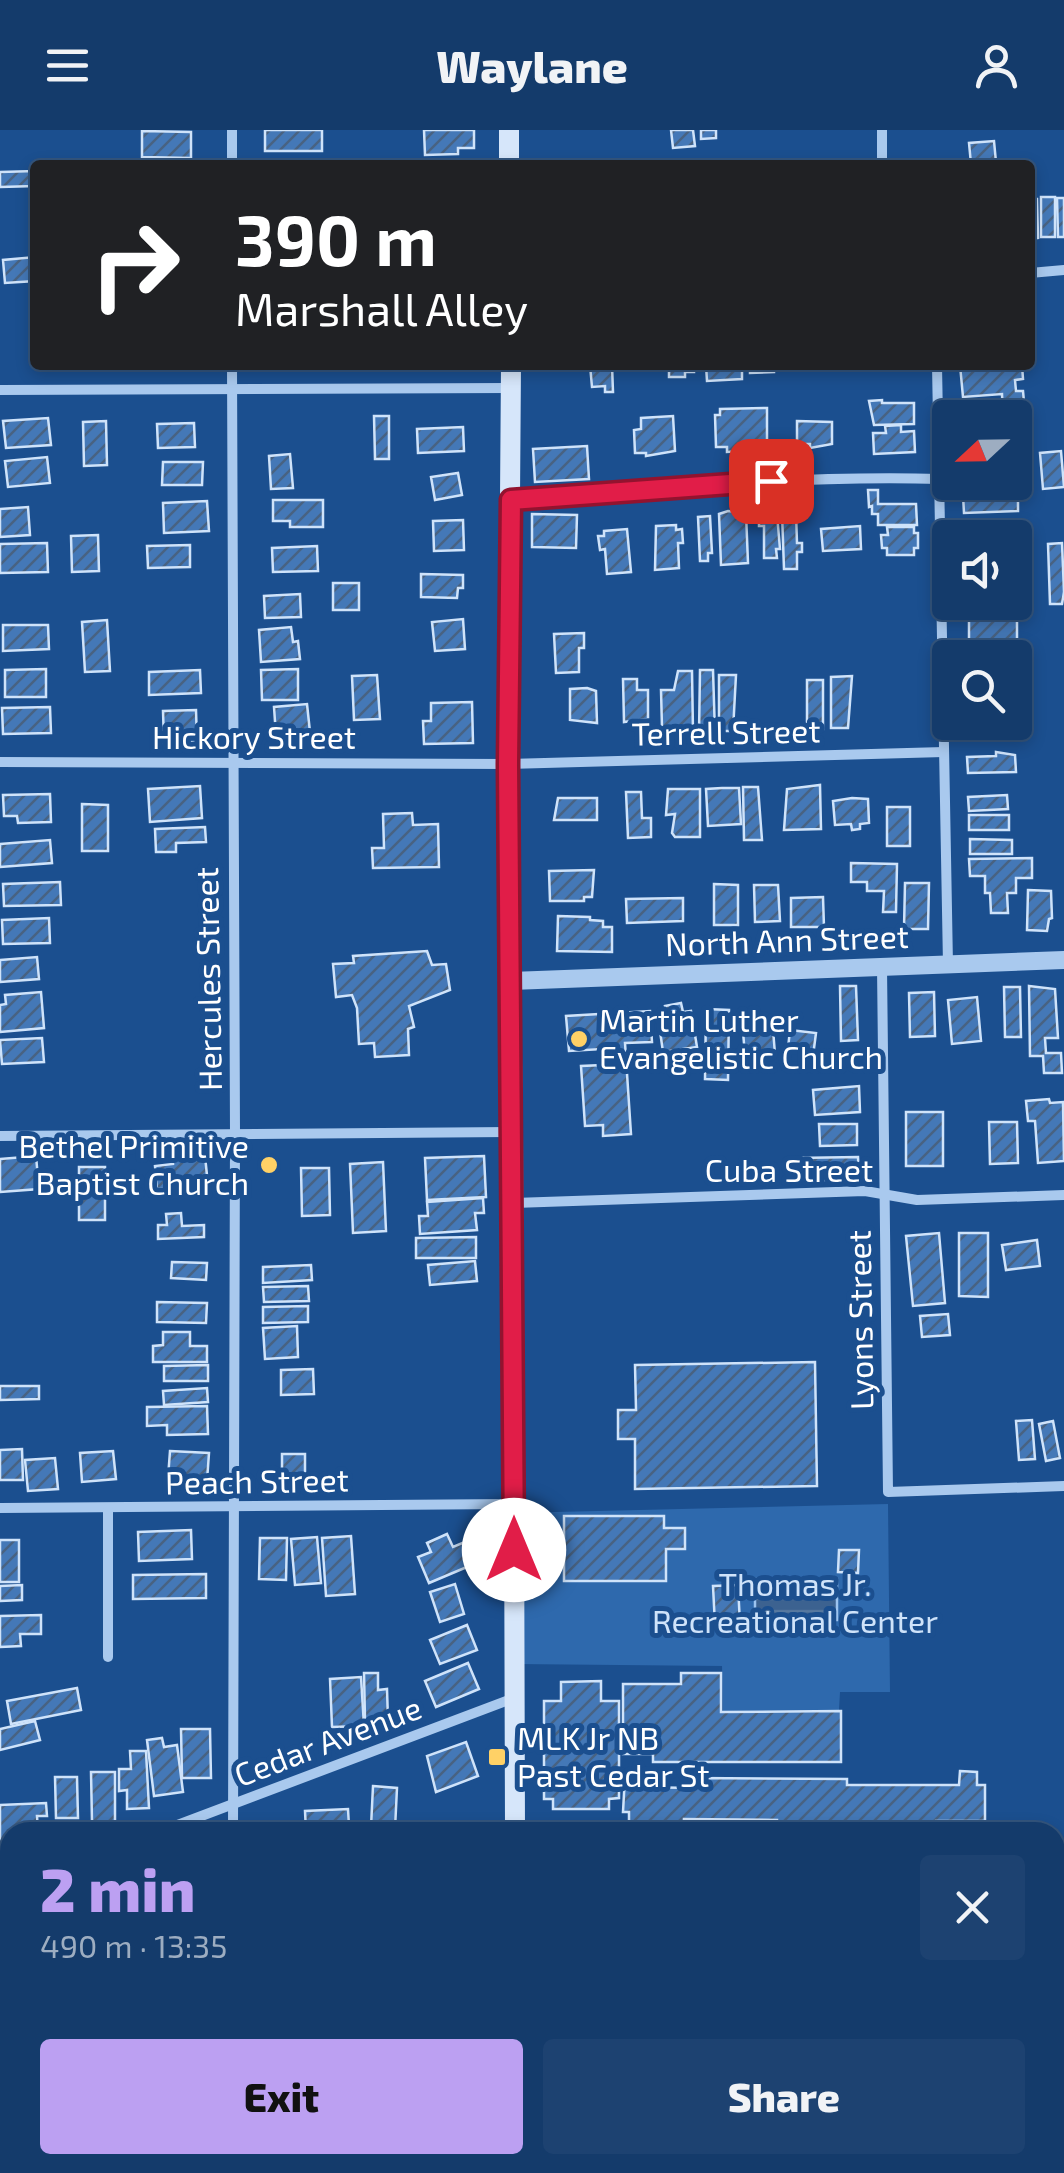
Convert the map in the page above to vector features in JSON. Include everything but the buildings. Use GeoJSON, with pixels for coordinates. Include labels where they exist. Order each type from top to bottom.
{"type":"FeatureCollection","features":[{"type":"Feature","properties":{"kind":"main road"},"geometry":{"type":"LineString","coordinates":[[508,130],[509,160]]}},
{"type":"Feature","properties":{"kind":"main road"},"geometry":{"type":"LineString","coordinates":[[511,370],[508,764],[514,1202],[515,1822]]}},
{"type":"Feature","properties":{"kind":"street"},"geometry":{"type":"LineString","coordinates":[[232,130],[232,160]]}},
{"type":"Feature","properties":{"kind":"street"},"geometry":{"type":"LineString","coordinates":[[882,130],[882,160]]}},
{"type":"Feature","properties":{"kind":"street"},"geometry":{"type":"LineString","coordinates":[[1035,272],[1064,270]]}},
{"type":"Feature","properties":{"kind":"street","name":"Hercules Street"},"geometry":{"type":"LineString","coordinates":[[232,370],[233,1822]]}},
{"type":"Feature","properties":{"kind":"street"},"geometry":{"type":"LineString","coordinates":[[938,370],[939,400]]}},
{"type":"Feature","properties":{"kind":"street"},"geometry":{"type":"LineString","coordinates":[[0,390],[512,388]]}},
{"type":"Feature","properties":{"kind":"street"},"geometry":{"type":"LineString","coordinates":[[511,500],[738,483],[869,477],[932,480]]}},
{"type":"Feature","properties":{"kind":"street"},"geometry":{"type":"LineString","coordinates":[[940,500],[948,964]]}},
{"type":"Feature","properties":{"kind":"street","name":"Terrell Street"},"geometry":{"type":"LineString","coordinates":[[508,764],[944,752]]}},
{"type":"Feature","properties":{"kind":"street","name":"Hickory Street"},"geometry":{"type":"LineString","coordinates":[[0,762],[508,764]]}},
{"type":"Feature","properties":{"kind":"street","name":"North Ann Street"},"geometry":{"type":"LineString","coordinates":[[512,981],[1064,960]]}},
{"type":"Feature","properties":{"kind":"street","name":"Lyons Street"},"geometry":{"type":"LineString","coordinates":[[882,967],[888,1492],[1064,1486]]}},
{"type":"Feature","properties":{"kind":"street"},"geometry":{"type":"LineString","coordinates":[[0,1136],[513,1132]]}},
{"type":"Feature","properties":{"kind":"street","name":"Cuba Street"},"geometry":{"type":"LineString","coordinates":[[514,1202],[865,1191],[917,1200],[1064,1195]]}},
{"type":"Feature","properties":{"kind":"street","name":"Peach Street"},"geometry":{"type":"LineString","coordinates":[[0,1508],[514,1504]]}},
{"type":"Feature","properties":{"kind":"street"},"geometry":{"type":"LineString","coordinates":[[108,1508],[108,1656]]}},
{"type":"Feature","properties":{"kind":"street","name":"Cedar Avenue"},"geometry":{"type":"LineString","coordinates":[[186,1822],[515,1697]]}},
{"type":"Feature","properties":{"kind":"green space","name":"Thomas Jr. Recreational Center"},"geometry":{"type":"Polygon","coordinates":[[[888,1504],[890,1692],[840,1692],[839,1710],[723,1711],[722,1666],[515,1664],[514,1513],[888,1504]]]}},
{"type":"Feature","properties":{"kind":"shaded area"},"geometry":{"type":"Polygon","coordinates":[[[755,1579],[837,1579],[837,1620],[755,1620],[755,1579]]]}},
{"type":"Feature","properties":{"kind":"place","name":"Martin Luther Evangelistic Church"},"geometry":{"type":"Point","coordinates":[579,1039]}},
{"type":"Feature","properties":{"kind":"place","name":"Bethel Primitive Baptist Church"},"geometry":{"type":"Point","coordinates":[269,1165]}},
{"type":"Feature","properties":{"kind":"place","name":"MLK Jr NB Past Cedar St"},"geometry":{"type":"Point","coordinates":[497,1757]}},
{"type":"Feature","properties":{"kind":"route"},"geometry":{"type":"LineString","coordinates":[[514,1550],[508,764],[511,500],[771,481]]}}]}
